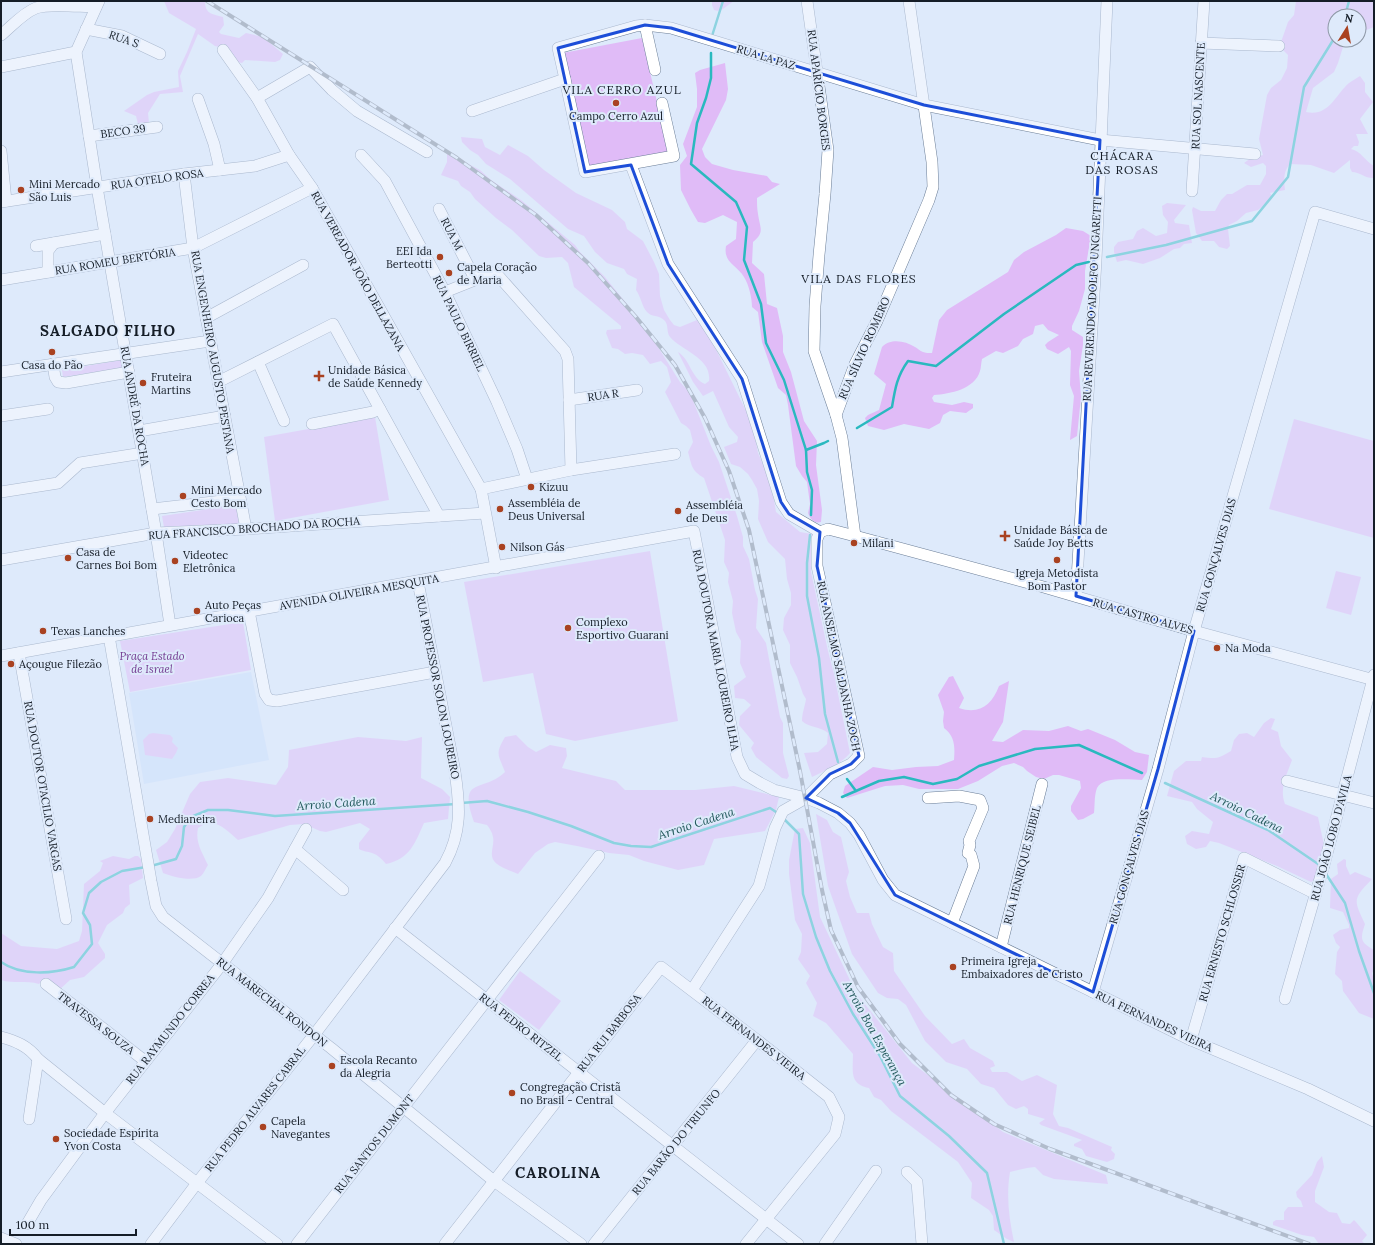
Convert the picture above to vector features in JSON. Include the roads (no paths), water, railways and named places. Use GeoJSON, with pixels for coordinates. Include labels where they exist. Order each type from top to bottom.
{"type":"FeatureCollection","features":[{"type":"Feature","properties":{"kind":"street","name":"RUA APARÍCIO BORGES"},"geometry":{"type":"LineString","coordinates":[[807,1],[828,150],[815,306],[814,351],[836,415]]}},
{"type":"Feature","properties":{"kind":"street","name":"RUA SÍLVIO ROMERO"},"geometry":{"type":"LineString","coordinates":[[836,415],[855,364],[877,321],[933,188],[932,162],[909,1]]}},
{"type":"Feature","properties":{"kind":"street","name":"RUA REVERENDO ADOLFO UNGARETTI"},"geometry":{"type":"LineString","coordinates":[[1076,596],[1096,260],[1107,1]]}},
{"type":"Feature","properties":{"kind":"street","name":"RUA SOL NASCENTE"},"geometry":{"type":"LineString","coordinates":[[1192,191],[1196,149],[1204,1]]}},
{"type":"Feature","properties":{"kind":"street"},"geometry":{"type":"LineString","coordinates":[[1,35],[28,12],[37,7],[98,4],[76,52],[1,67]]}},
{"type":"Feature","properties":{"kind":"street","name":"RUA LA PAZ"},"geometry":{"type":"LineString","coordinates":[[565,78],[558,48],[636,26],[645,25],[671,28],[924,105],[1100,140],[1255,154]]}},
{"type":"Feature","properties":{"kind":"street"},"geometry":{"type":"LineString","coordinates":[[645,25],[655,70]]}},
{"type":"Feature","properties":{"kind":"street","name":"RUA S"},"geometry":{"type":"LineString","coordinates":[[86,29],[122,36],[160,54]]}},
{"type":"Feature","properties":{"kind":"street"},"geometry":{"type":"LineString","coordinates":[[1201,43],[1279,46]]}},
{"type":"Feature","properties":{"kind":"street","name":"RUA VEREADOR JOÃO DELLAZANA"},"geometry":{"type":"LineString","coordinates":[[223,50],[257,98],[289,155],[312,188],[481,489],[496,568]]}},
{"type":"Feature","properties":{"kind":"street","name":"RUA ANDRÉ DA ROCHA"},"geometry":{"type":"LineString","coordinates":[[76,52],[97,187],[143,453],[170,625]]}},
{"type":"Feature","properties":{"kind":"street"},"geometry":{"type":"LineString","coordinates":[[257,98],[310,67],[332,90],[356,111],[427,152]]}},
{"type":"Feature","properties":{"kind":"street"},"geometry":{"type":"LineString","coordinates":[[472,111],[565,78],[585,172],[631,165],[674,156],[662,102]]}},
{"type":"Feature","properties":{"kind":"street"},"geometry":{"type":"LineString","coordinates":[[198,99],[214,144],[220,170]]}},
{"type":"Feature","properties":{"kind":"street","name":"BECO 39"},"geometry":{"type":"LineString","coordinates":[[89,136],[157,127]]}},
{"type":"Feature","properties":{"kind":"street"},"geometry":{"type":"LineString","coordinates":[[1,151],[4,202]]}},
{"type":"Feature","properties":{"kind":"street","name":"RUA OTELO ROSA"},"geometry":{"type":"LineString","coordinates":[[4,202],[184,174],[255,166],[289,155]]}},
{"type":"Feature","properties":{"kind":"street","name":"RUA PAULO BIRRIEL"},"geometry":{"type":"LineString","coordinates":[[361,155],[385,180],[445,292],[497,402],[517,449],[527,479]]}},
{"type":"Feature","properties":{"kind":"street"},"geometry":{"type":"LineString","coordinates":[[631,165],[668,264],[742,379],[781,502],[789,514],[820,532]]}},
{"type":"Feature","properties":{"kind":"street","name":"RUA ENGENHEIRO AUGUSTO PESTANA"},"geometry":{"type":"LineString","coordinates":[[184,174],[193,248],[246,529]]}},
{"type":"Feature","properties":{"kind":"street","name":"RUA ROMEU BERTÓRIA"},"geometry":{"type":"LineString","coordinates":[[1,280],[193,248],[312,188]]}},
{"type":"Feature","properties":{"kind":"street","name":"RUA M"},"geometry":{"type":"LineString","coordinates":[[440,210],[475,280]]}},
{"type":"Feature","properties":{"kind":"street","name":"RUA GONÇALVES DIAS"},"geometry":{"type":"LineString","coordinates":[[1093,992],[1158,769],[1194,631],[1315,212],[1374,229]]}},
{"type":"Feature","properties":{"kind":"street"},"geometry":{"type":"LineString","coordinates":[[36,246],[105,234]]}},
{"type":"Feature","properties":{"kind":"street"},"geometry":{"type":"LineString","coordinates":[[48,272],[48,251],[54,243]]}},
{"type":"Feature","properties":{"kind":"street"},"geometry":{"type":"LineString","coordinates":[[206,318],[303,265]]}},
{"type":"Feature","properties":{"kind":"street"},"geometry":{"type":"LineString","coordinates":[[445,292],[495,272],[565,351],[568,359],[571,470]]}},
{"type":"Feature","properties":{"kind":"street"},"geometry":{"type":"LineString","coordinates":[[218,382],[333,324],[439,516]]}},
{"type":"Feature","properties":{"kind":"street"},"geometry":{"type":"LineString","coordinates":[[1,372],[210,340]]}},
{"type":"Feature","properties":{"kind":"street"},"geometry":{"type":"LineString","coordinates":[[258,362],[284,421]]}},
{"type":"Feature","properties":{"kind":"street"},"geometry":{"type":"LineString","coordinates":[[52,364],[55,377],[58,382],[66,383],[129,372]]}},
{"type":"Feature","properties":{"kind":"street","name":"RUA R"},"geometry":{"type":"LineString","coordinates":[[569,400],[636,390]]}},
{"type":"Feature","properties":{"kind":"street"},"geometry":{"type":"LineString","coordinates":[[1,416],[48,409]]}},
{"type":"Feature","properties":{"kind":"street"},"geometry":{"type":"LineString","coordinates":[[312,424],[380,409]]}},
{"type":"Feature","properties":{"kind":"street"},"geometry":{"type":"LineString","coordinates":[[836,415],[842,438],[854,536]]}},
{"type":"Feature","properties":{"kind":"street"},"geometry":{"type":"LineString","coordinates":[[139,431],[225,416]]}},
{"type":"Feature","properties":{"kind":"street"},"geometry":{"type":"LineString","coordinates":[[1,492],[58,483],[80,463],[143,453]]}},
{"type":"Feature","properties":{"kind":"street"},"geometry":{"type":"LineString","coordinates":[[481,489],[571,470],[675,454]]}},
{"type":"Feature","properties":{"kind":"street"},"geometry":{"type":"LineString","coordinates":[[152,509],[240,499]]}},
{"type":"Feature","properties":{"kind":"street","name":"RUA FRANCISCO BROCHADO DA ROCHA"},"geometry":{"type":"LineString","coordinates":[[1,560],[156,533],[246,529],[485,513]]}},
{"type":"Feature","properties":{"kind":"street","name":"RUA CASTRO ALVES"},"geometry":{"type":"LineString","coordinates":[[820,532],[828,529],[1076,596],[1194,631],[1374,678]]}},
{"type":"Feature","properties":{"kind":"street","name":"AVENIDA OLIVEIRA MESQUITA"},"geometry":{"type":"LineString","coordinates":[[1,656],[496,568],[694,531]]}},
{"type":"Feature","properties":{"kind":"street","name":"RUA DOUTORA MARIA LOUREIRO ILHA"},"geometry":{"type":"LineString","coordinates":[[694,531],[737,757],[745,774],[750,777],[774,790],[806,798]]}},
{"type":"Feature","properties":{"kind":"street","name":"RUA ANSELMO SALDANHA ZOCH"},"geometry":{"type":"LineString","coordinates":[[806,798],[830,774],[851,764],[859,756],[817,566],[817,539],[820,532]]}},
{"type":"Feature","properties":{"kind":"street","name":"RUA PROFESSOR SOLON LOUREIRO"},"geometry":{"type":"LineString","coordinates":[[418,582],[458,793],[459,814]]}},
{"type":"Feature","properties":{"kind":"street"},"geometry":{"type":"LineString","coordinates":[[249,612],[266,694],[269,700],[277,701],[436,672]]}},
{"type":"Feature","properties":{"kind":"street","name":"RUA MARECHAL RONDON"},"geometry":{"type":"LineString","coordinates":[[109,636],[151,881],[156,906],[163,917],[314,1035],[494,1181],[581,1244]]}},
{"type":"Feature","properties":{"kind":"street","name":"RUA DOUTOR OTACILIO VARGAS"},"geometry":{"type":"LineString","coordinates":[[19,653],[66,919]]}},
{"type":"Feature","properties":{"kind":"street","name":"RUA JOÃO LOBO D'AVILA"},"geometry":{"type":"LineString","coordinates":[[1285,1000],[1316,894],[1374,678]]}},
{"type":"Feature","properties":{"kind":"street"},"geometry":{"type":"LineString","coordinates":[[1287,781],[1374,803]]}},
{"type":"Feature","properties":{"kind":"street","name":"RUA HENRIQUE SEIBEL"},"geometry":{"type":"LineString","coordinates":[[1001,947],[1042,784]]}},
{"type":"Feature","properties":{"kind":"street"},"geometry":{"type":"LineString","coordinates":[[928,798],[959,796],[980,800],[983,808],[969,841],[970,845],[968,853],[972,855],[974,866],[952,923]]}},
{"type":"Feature","properties":{"kind":"street","name":"RUA FERNANDES VIEIRA"},"geometry":{"type":"LineString","coordinates":[[746,1244],[765,1218],[835,1134],[839,1117],[829,1097],[692,990],[759,886],[775,828],[783,811],[806,798],[838,813],[850,823],[859,835],[883,880],[895,896],[1192,1040],[1308,1090],[1374,1121]]}},
{"type":"Feature","properties":{"kind":"street","name":"RUA PEDRO ALVARES CABRAL"},"geometry":{"type":"LineString","coordinates":[[151,1244],[197,1183],[314,1035],[445,863],[453,849],[457,833],[459,814]]}},
{"type":"Feature","properties":{"kind":"street","name":"RUA RAYMUNDO CORREA"},"geometry":{"type":"LineString","coordinates":[[27,1224],[41,1200],[105,1113],[222,964],[268,898],[306,829]]}},
{"type":"Feature","properties":{"kind":"street"},"geometry":{"type":"LineString","coordinates":[[295,849],[343,890]]}},
{"type":"Feature","properties":{"kind":"street","name":"RUA SANTOS DUMONT"},"geometry":{"type":"LineString","coordinates":[[297,1244],[599,856]]}},
{"type":"Feature","properties":{"kind":"street","name":"RUA ERNESTO SCHLOSSER"},"geometry":{"type":"LineString","coordinates":[[1192,1040],[1244,858],[1316,894]]}},
{"type":"Feature","properties":{"kind":"street","name":"RUA PEDRO RITZEL"},"geometry":{"type":"LineString","coordinates":[[395,928],[798,1244]]}},
{"type":"Feature","properties":{"kind":"street","name":"RUA RUI BARBOSA"},"geometry":{"type":"LineString","coordinates":[[445,1244],[661,966],[692,990]]}},
{"type":"Feature","properties":{"kind":"street","name":"TRAVESSA SOUZA"},"geometry":{"type":"LineString","coordinates":[[46,984],[145,1061]]}},
{"type":"Feature","properties":{"kind":"street"},"geometry":{"type":"LineString","coordinates":[[1,1037],[15,1040],[31,1049],[38,1059],[105,1113],[277,1244]]}},
{"type":"Feature","properties":{"kind":"street","name":"RUA BARÃO DO TRIUNFO"},"geometry":{"type":"LineString","coordinates":[[594,1244],[757,1040]]}},
{"type":"Feature","properties":{"kind":"street"},"geometry":{"type":"LineString","coordinates":[[29,1119],[38,1059]]}},
{"type":"Feature","properties":{"kind":"street"},"geometry":{"type":"LineString","coordinates":[[825,1244],[876,1171]]}},
{"type":"Feature","properties":{"kind":"street"},"geometry":{"type":"LineString","coordinates":[[907,1172],[917,1182],[922,1244]]}},
{"type":"Feature","properties":{"kind":"street"},"geometry":{"type":"LineString","coordinates":[[1,1238],[16,1244]]}},
{"type":"Feature","properties":{"kind":"waterway"},"geometry":{"type":"LineString","coordinates":[[712,36],[723,1]]}},
{"type":"Feature","properties":{"kind":"waterway"},"geometry":{"type":"LineString","coordinates":[[1347,8],[1349,1]]}},
{"type":"Feature","properties":{"kind":"waterway"},"geometry":{"type":"LineString","coordinates":[[1107,257],[1166,245],[1252,221],[1288,177],[1304,87],[1328,48]]}},
{"type":"Feature","properties":{"kind":"waterway"},"geometry":{"type":"LineString","coordinates":[[711,53],[711,78],[697,123],[691,164],[736,202],[747,227],[744,260],[761,304],[766,343],[784,380],[806,450],[807,472],[812,490],[811,515]]}},
{"type":"Feature","properties":{"kind":"waterway"},"geometry":{"type":"LineString","coordinates":[[857,428],[892,407],[895,388],[908,361],[936,366],[1004,314],[1076,265],[1093,261]]}},
{"type":"Feature","properties":{"kind":"waterway"},"geometry":{"type":"LineString","coordinates":[[806,450],[828,441]]}},
{"type":"Feature","properties":{"kind":"waterway"},"geometry":{"type":"LineString","coordinates":[[810,535],[807,563],[807,596],[819,658],[825,714],[838,762]]}},
{"type":"Feature","properties":{"kind":"waterway","name":"Arroio Cadena"},"geometry":{"type":"LineString","coordinates":[[842,797],[879,781],[904,777],[933,784],[957,779],[979,766],[1035,749],[1079,745],[1142,773]]}},
{"type":"Feature","properties":{"kind":"waterway"},"geometry":{"type":"LineString","coordinates":[[847,779],[856,791]]}},
{"type":"Feature","properties":{"kind":"waterway","name":"Arroio Cadena"},"geometry":{"type":"LineString","coordinates":[[1165,783],[1268,830],[1321,866]]}},
{"type":"Feature","properties":{"kind":"waterway","name":"Arroio Cadena"},"geometry":{"type":"LineString","coordinates":[[461,803],[487,801],[571,826],[614,843],[651,847],[770,808],[779,814]]}},
{"type":"Feature","properties":{"kind":"waterway","name":"Arroio Cadena"},"geometry":{"type":"LineString","coordinates":[[151,866],[176,859],[182,846],[184,827],[191,817],[208,810],[228,810],[275,816],[456,804]]}},
{"type":"Feature","properties":{"kind":"waterway","name":"Arroio Boa Esperança"},"geometry":{"type":"LineString","coordinates":[[784,819],[799,834],[803,894],[816,937],[830,971],[853,1014],[880,1056],[900,1096],[949,1136],[987,1173],[1004,1244]]}},
{"type":"Feature","properties":{"kind":"waterway","name":"Arroio Cadena"},"geometry":{"type":"LineString","coordinates":[[1,962],[9,967],[27,972],[47,972],[74,967],[92,944],[90,925],[83,913],[89,893],[101,882],[122,871],[146,867]]}},
{"type":"Feature","properties":{"kind":"waterway","name":"Arroio Cadena"},"geometry":{"type":"LineString","coordinates":[[1326,874],[1345,903],[1359,951],[1374,993]]}},
{"type":"Feature","properties":{"kind":"railway"},"geometry":{"type":"LineString","coordinates":[[207,1],[457,158],[536,215],[588,263],[636,317],[675,365],[705,418],[729,471],[749,530],[800,771],[831,930],[858,987],[900,1044],[951,1095],[994,1124],[1050,1149],[1309,1244]]}},
{"type":"Feature","properties":{"kind":"place","name":"Campo Cerro Azul"},"geometry":{"type":"Point","coordinates":[616,103]}},
{"type":"Feature","properties":{"kind":"place","name":"Mini Mercado São Luis"},"geometry":{"type":"Point","coordinates":[21,190]}},
{"type":"Feature","properties":{"kind":"place","name":"EEI Ida Berteotti"},"geometry":{"type":"Point","coordinates":[440,257]}},
{"type":"Feature","properties":{"kind":"place","name":"Capela Coração de Maria"},"geometry":{"type":"Point","coordinates":[449,273]}},
{"type":"Feature","properties":{"kind":"place","name":"Casa do Pão"},"geometry":{"type":"Point","coordinates":[52,352]}},
{"type":"Feature","properties":{"kind":"place","name":"Unidade Básica de Saúde Kennedy"},"geometry":{"type":"Point","coordinates":[319,376]}},
{"type":"Feature","properties":{"kind":"place","name":"Fruteira Martins"},"geometry":{"type":"Point","coordinates":[143,383]}},
{"type":"Feature","properties":{"kind":"place","name":"Kizuu"},"geometry":{"type":"Point","coordinates":[531,487]}},
{"type":"Feature","properties":{"kind":"place","name":"Mini Mercado Cesto Bom"},"geometry":{"type":"Point","coordinates":[183,496]}},
{"type":"Feature","properties":{"kind":"place","name":"Assembléia de Deus Universal"},"geometry":{"type":"Point","coordinates":[500,509]}},
{"type":"Feature","properties":{"kind":"place","name":"Assembléia de Deus"},"geometry":{"type":"Point","coordinates":[678,511]}},
{"type":"Feature","properties":{"kind":"place","name":"Unidade Básica de Saúde Joy Betts"},"geometry":{"type":"Point","coordinates":[1005,536]}},
{"type":"Feature","properties":{"kind":"place","name":"Milani"},"geometry":{"type":"Point","coordinates":[854,543]}},
{"type":"Feature","properties":{"kind":"place","name":"Nilson Gás"},"geometry":{"type":"Point","coordinates":[502,547]}},
{"type":"Feature","properties":{"kind":"place","name":"Casa de Carnes Boi Bom"},"geometry":{"type":"Point","coordinates":[68,558]}},
{"type":"Feature","properties":{"kind":"place","name":"Igreja Metodista Bom Pastor"},"geometry":{"type":"Point","coordinates":[1057,560]}},
{"type":"Feature","properties":{"kind":"place","name":"Videotec Eletrônica"},"geometry":{"type":"Point","coordinates":[175,561]}},
{"type":"Feature","properties":{"kind":"place","name":"Auto Peças Carioca"},"geometry":{"type":"Point","coordinates":[197,611]}},
{"type":"Feature","properties":{"kind":"place","name":"Complexo Esportivo Guarani"},"geometry":{"type":"Point","coordinates":[568,628]}},
{"type":"Feature","properties":{"kind":"place","name":"Texas Lanches"},"geometry":{"type":"Point","coordinates":[43,631]}},
{"type":"Feature","properties":{"kind":"place","name":"Na Moda"},"geometry":{"type":"Point","coordinates":[1217,648]}},
{"type":"Feature","properties":{"kind":"place","name":"Açougue Filezão"},"geometry":{"type":"Point","coordinates":[11,664]}},
{"type":"Feature","properties":{"kind":"place","name":"Medianeira"},"geometry":{"type":"Point","coordinates":[150,819]}},
{"type":"Feature","properties":{"kind":"place","name":"Primeira Igreja Embaixadores de Cristo"},"geometry":{"type":"Point","coordinates":[953,967]}},
{"type":"Feature","properties":{"kind":"place","name":"Escola Recanto da Alegria"},"geometry":{"type":"Point","coordinates":[332,1066]}},
{"type":"Feature","properties":{"kind":"place","name":"Congregação Cristã no Brasil - Central"},"geometry":{"type":"Point","coordinates":[512,1093]}},
{"type":"Feature","properties":{"kind":"place","name":"Capela Navegantes"},"geometry":{"type":"Point","coordinates":[263,1127]}},
{"type":"Feature","properties":{"kind":"place","name":"Sociedade Espírita Yvon Costa"},"geometry":{"type":"Point","coordinates":[56,1139]}},
{"type":"Feature","properties":{"kind":"district","name":"VILA CERRO AZUL"},"geometry":{"type":"Point","coordinates":[622,89]}},
{"type":"Feature","properties":{"kind":"district","name":"CHÁCARA DAS ROSAS"},"geometry":{"type":"Point","coordinates":[1122,162]}},
{"type":"Feature","properties":{"kind":"district","name":"VILA DAS FLORES"},"geometry":{"type":"Point","coordinates":[859,278]}},
{"type":"Feature","properties":{"kind":"district","name":"SALGADO FILHO"},"geometry":{"type":"Point","coordinates":[108,330]}},
{"type":"Feature","properties":{"kind":"district","name":"CAROLINA"},"geometry":{"type":"Point","coordinates":[558,1172]}},
{"type":"Feature","properties":{"kind":"park label","name":"Praça Estado de Israel"},"geometry":{"type":"Point","coordinates":[152,662]}}]}
